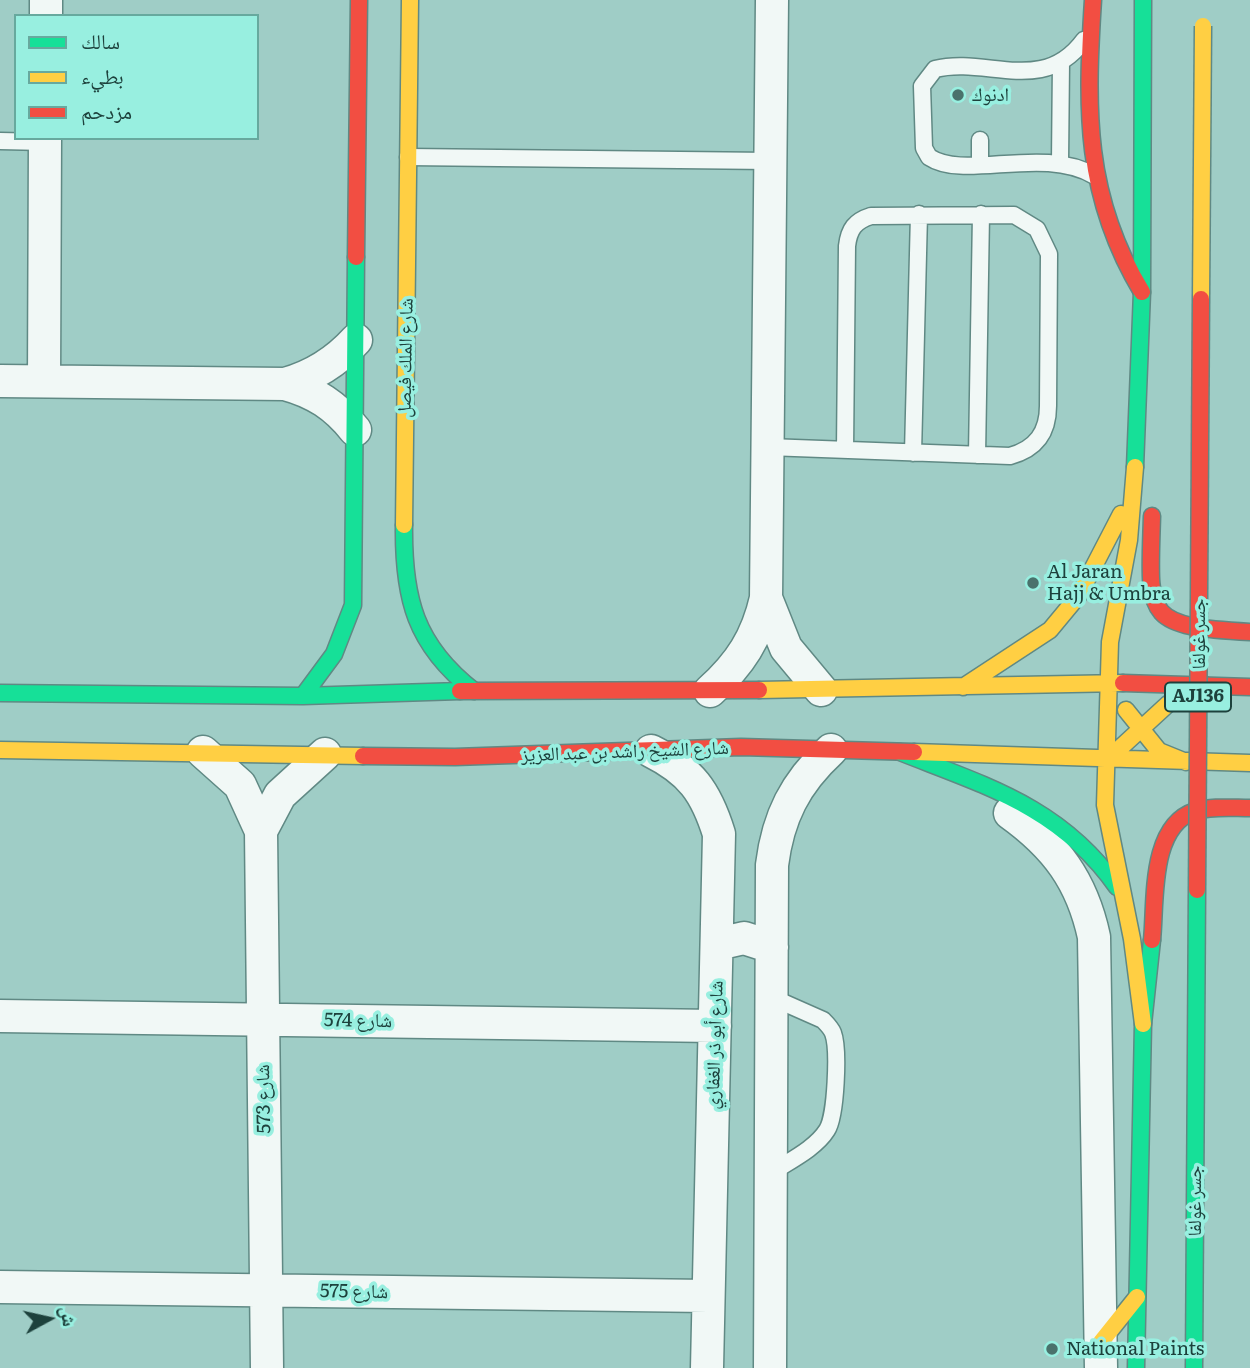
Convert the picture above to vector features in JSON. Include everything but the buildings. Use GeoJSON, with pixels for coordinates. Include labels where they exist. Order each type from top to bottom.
{"type":"FeatureCollection","features":[{"type":"Feature","properties":{"kind":"main road"},"geometry":{"type":"LineString","coordinates":[[303,696],[321,678],[335,655],[353,605],[359,0]]}},
{"type":"Feature","properties":{"kind":"main road","name":"شارع الملك فيصل"},"geometry":{"type":"LineString","coordinates":[[410,0],[403,569],[412,617],[436,659],[474,691]]}},
{"type":"Feature","properties":{"kind":"main road"},"geometry":{"type":"LineString","coordinates":[[1093,0],[1090,108],[1096,176],[1109,233],[1142,292],[1149,315],[1156,366]]}},
{"type":"Feature","properties":{"kind":"main road"},"geometry":{"type":"LineString","coordinates":[[1143,0],[1142,292],[1134,487],[1129,540],[1116,603],[1107,682],[1106,761],[1108,828],[1132,939],[1143,1024]]}},
{"type":"Feature","properties":{"kind":"main road","name":"جسر غولفا"},"geometry":{"type":"LineString","coordinates":[[1194,1368],[1203,19]]}},
{"type":"Feature","properties":{"kind":"main road"},"geometry":{"type":"LineString","coordinates":[[355,485],[381,494],[405,486]]}},
{"type":"Feature","properties":{"kind":"main road"},"geometry":{"type":"LineString","coordinates":[[962,687],[1050,630],[1079,595],[1134,487]]}},
{"type":"Feature","properties":{"kind":"main road"},"geometry":{"type":"LineString","coordinates":[[1153,497],[1150,590],[1156,608],[1170,622],[1179,625],[1250,632]]}},
{"type":"Feature","properties":{"kind":"main road"},"geometry":{"type":"LineString","coordinates":[[1107,682],[1140,730],[1159,751],[1186,762]]}},
{"type":"Feature","properties":{"kind":"main road"},"geometry":{"type":"LineString","coordinates":[[0,693],[303,696],[474,691],[821,690],[1107,682],[1250,687]]}},
{"type":"Feature","properties":{"kind":"main road"},"geometry":{"type":"LineString","coordinates":[[1106,761],[1168,704],[1205,685]]}},
{"type":"Feature","properties":{"kind":"main road","name":"شارع الشيخ راشد بن عبد العزيز"},"geometry":{"type":"LineString","coordinates":[[0,750],[455,757],[741,747],[1106,761],[1250,763]]}},
{"type":"Feature","properties":{"kind":"main road"},"geometry":{"type":"LineString","coordinates":[[900,752],[1027,805],[1054,821],[1100,863],[1122,896]]}},
{"type":"Feature","properties":{"kind":"main road"},"geometry":{"type":"LineString","coordinates":[[1136,1368],[1143,1024],[1164,842],[1171,827],[1188,813],[1200,808],[1250,808]]}},
{"type":"Feature","properties":{"kind":"main road"},"geometry":{"type":"LineString","coordinates":[[1101,1355],[1138,1297]]}},
{"type":"Feature","properties":{"kind":"street"},"geometry":{"type":"LineString","coordinates":[[710,691],[731,673],[748,650],[760,625],[766,598],[772,0]]}},
{"type":"Feature","properties":{"kind":"street"},"geometry":{"type":"LineString","coordinates":[[44,381],[45,140]]}},
{"type":"Feature","properties":{"kind":"street"},"geometry":{"type":"LineString","coordinates":[[285,384],[301,380],[331,364],[356,340]]}},
{"type":"Feature","properties":{"kind":"street"},"geometry":{"type":"LineString","coordinates":[[0,381],[285,384],[302,388],[332,405],[355,430]]}},
{"type":"Feature","properties":{"kind":"street"},"geometry":{"type":"LineString","coordinates":[[766,598],[786,648],[821,690]]}},
{"type":"Feature","properties":{"kind":"street"},"geometry":{"type":"LineString","coordinates":[[770,1368],[772,865],[775,838],[795,789],[831,750]]}},
{"type":"Feature","properties":{"kind":"street","name":"شارع أبو ذر الغفاري"},"geometry":{"type":"LineString","coordinates":[[651,751],[676,763],[696,783],[710,807],[719,834],[708,1368]]}},
{"type":"Feature","properties":{"kind":"street","name":"شارع 573"},"geometry":{"type":"LineString","coordinates":[[203,752],[240,785],[261,831],[267,1368]]}},
{"type":"Feature","properties":{"kind":"street","name":"شارع 573"},"geometry":{"type":"LineString","coordinates":[[261,831],[280,795],[325,754]]}},
{"type":"Feature","properties":{"kind":"street"},"geometry":{"type":"LineString","coordinates":[[961,778],[1044,838],[1063,859],[1088,909],[1096,965],[1101,1355]]}},
{"type":"Feature","properties":{"kind":"street"},"geometry":{"type":"LineString","coordinates":[[718,944],[744,938],[772,947]]}},
{"type":"Feature","properties":{"kind":"street","name":"شارع 574"},"geometry":{"type":"LineString","coordinates":[[0,1016],[715,1026]]}},
{"type":"Feature","properties":{"kind":"street","name":"شارع 575"},"geometry":{"type":"LineString","coordinates":[[0,1287],[708,1296]]}},
{"type":"Feature","properties":{"kind":"lane"},"geometry":{"type":"LineString","coordinates":[[1091,29],[1078,48],[1061,62],[1031,71],[981,75],[934,69],[922,86],[924,148],[929,157],[947,165],[1060,162],[1096,176]]}},
{"type":"Feature","properties":{"kind":"lane"},"geometry":{"type":"LineString","coordinates":[[1060,162],[1061,62]]}},
{"type":"Feature","properties":{"kind":"lane"},"geometry":{"type":"LineString","coordinates":[[0,141],[45,140]]}},
{"type":"Feature","properties":{"kind":"lane"},"geometry":{"type":"LineString","coordinates":[[980,140],[980,164]]}},
{"type":"Feature","properties":{"kind":"lane"},"geometry":{"type":"LineString","coordinates":[[408,157],[770,160]]}},
{"type":"Feature","properties":{"kind":"lane"},"geometry":{"type":"LineString","coordinates":[[768,447],[913,453],[1010,456],[1023,452],[1043,433],[1048,406],[1049,254],[1045,240],[1026,220],[1014,215],[919,214],[863,219],[851,229],[848,237],[845,450]]}},
{"type":"Feature","properties":{"kind":"lane"},"geometry":{"type":"LineString","coordinates":[[913,453],[919,214]]}},
{"type":"Feature","properties":{"kind":"lane"},"geometry":{"type":"LineString","coordinates":[[977,455],[981,214]]}},
{"type":"Feature","properties":{"kind":"lane"},"geometry":{"type":"LineString","coordinates":[[771,997],[823,1020],[829,1026],[834,1041],[834,1106],[828,1129],[810,1147],[771,1173]]}},
{"type":"Feature","properties":{"kind":"traffic: fast"},"geometry":{"type":"LineString","coordinates":[[1135,467],[1142,292],[1143,0]]}},
{"type":"Feature","properties":{"kind":"traffic: fast"},"geometry":{"type":"LineString","coordinates":[[303,696],[334,654],[353,605],[356,257]]}},
{"type":"Feature","properties":{"kind":"traffic: fast"},"geometry":{"type":"LineString","coordinates":[[404,525],[406,575],[417,618],[438,656],[474,691]]}},
{"type":"Feature","properties":{"kind":"traffic: fast"},"geometry":{"type":"LineString","coordinates":[[0,693],[303,696],[460,691]]}},
{"type":"Feature","properties":{"kind":"traffic: fast"},"geometry":{"type":"LineString","coordinates":[[900,752],[992,789],[1046,818],[1072,837],[1117,887]]}},
{"type":"Feature","properties":{"kind":"traffic: fast"},"geometry":{"type":"LineString","coordinates":[[1194,1368],[1197,890]]}},
{"type":"Feature","properties":{"kind":"traffic: fast"},"geometry":{"type":"LineString","coordinates":[[1136,1368],[1143,1024],[1152,940]]}},
{"type":"Feature","properties":{"kind":"traffic: slow"},"geometry":{"type":"LineString","coordinates":[[404,525],[410,0]]}},
{"type":"Feature","properties":{"kind":"traffic: slow"},"geometry":{"type":"LineString","coordinates":[[1201,299],[1203,26]]}},
{"type":"Feature","properties":{"kind":"traffic: slow"},"geometry":{"type":"LineString","coordinates":[[1135,467],[1129,540],[1110,642],[1105,805],[1132,939],[1143,1024]]}},
{"type":"Feature","properties":{"kind":"traffic: slow"},"geometry":{"type":"LineString","coordinates":[[963,687],[1050,630],[1079,595],[1121,514]]}},
{"type":"Feature","properties":{"kind":"traffic: slow"},"geometry":{"type":"LineString","coordinates":[[759,690],[1123,683]]}},
{"type":"Feature","properties":{"kind":"traffic: slow"},"geometry":{"type":"LineString","coordinates":[[1106,761],[1168,704],[1205,685]]}},
{"type":"Feature","properties":{"kind":"traffic: slow"},"geometry":{"type":"LineString","coordinates":[[1126,710],[1159,751],[1186,762]]}},
{"type":"Feature","properties":{"kind":"traffic: slow"},"geometry":{"type":"LineString","coordinates":[[0,750],[363,756]]}},
{"type":"Feature","properties":{"kind":"traffic: slow"},"geometry":{"type":"LineString","coordinates":[[914,752],[1250,763]]}},
{"type":"Feature","properties":{"kind":"traffic: slow"},"geometry":{"type":"LineString","coordinates":[[1101,1342],[1137,1297]]}},
{"type":"Feature","properties":{"kind":"traffic: jam"},"geometry":{"type":"LineString","coordinates":[[356,257],[359,0]]}},
{"type":"Feature","properties":{"kind":"traffic: jam"},"geometry":{"type":"LineString","coordinates":[[1093,0],[1090,78],[1093,151],[1109,221],[1142,292]]}},
{"type":"Feature","properties":{"kind":"traffic: jam"},"geometry":{"type":"LineString","coordinates":[[1197,890],[1201,299]]}},
{"type":"Feature","properties":{"kind":"traffic: jam"},"geometry":{"type":"LineString","coordinates":[[1152,516],[1151,576],[1153,596],[1159,610],[1171,619],[1189,626],[1250,632]]}},
{"type":"Feature","properties":{"kind":"traffic: jam"},"geometry":{"type":"LineString","coordinates":[[1123,683],[1250,687]]}},
{"type":"Feature","properties":{"kind":"traffic: jam"},"geometry":{"type":"LineString","coordinates":[[460,691],[759,690]]}},
{"type":"Feature","properties":{"kind":"traffic: jam"},"geometry":{"type":"LineString","coordinates":[[363,756],[455,757],[741,747],[914,752]]}},
{"type":"Feature","properties":{"kind":"traffic: jam"},"geometry":{"type":"LineString","coordinates":[[1152,940],[1155,886],[1162,848],[1169,832],[1180,819],[1195,811],[1250,808]]}},
{"type":"Feature","properties":{"kind":"place","name":"ادنوك"},"geometry":{"type":"Point","coordinates":[958,95]}},
{"type":"Feature","properties":{"kind":"place","name":"Al Jaran Hajj & Umbra"},"geometry":{"type":"Point","coordinates":[1033,583]}},
{"type":"Feature","properties":{"kind":"place","name":"National Paints"},"geometry":{"type":"Point","coordinates":[1052,1349]}}]}
